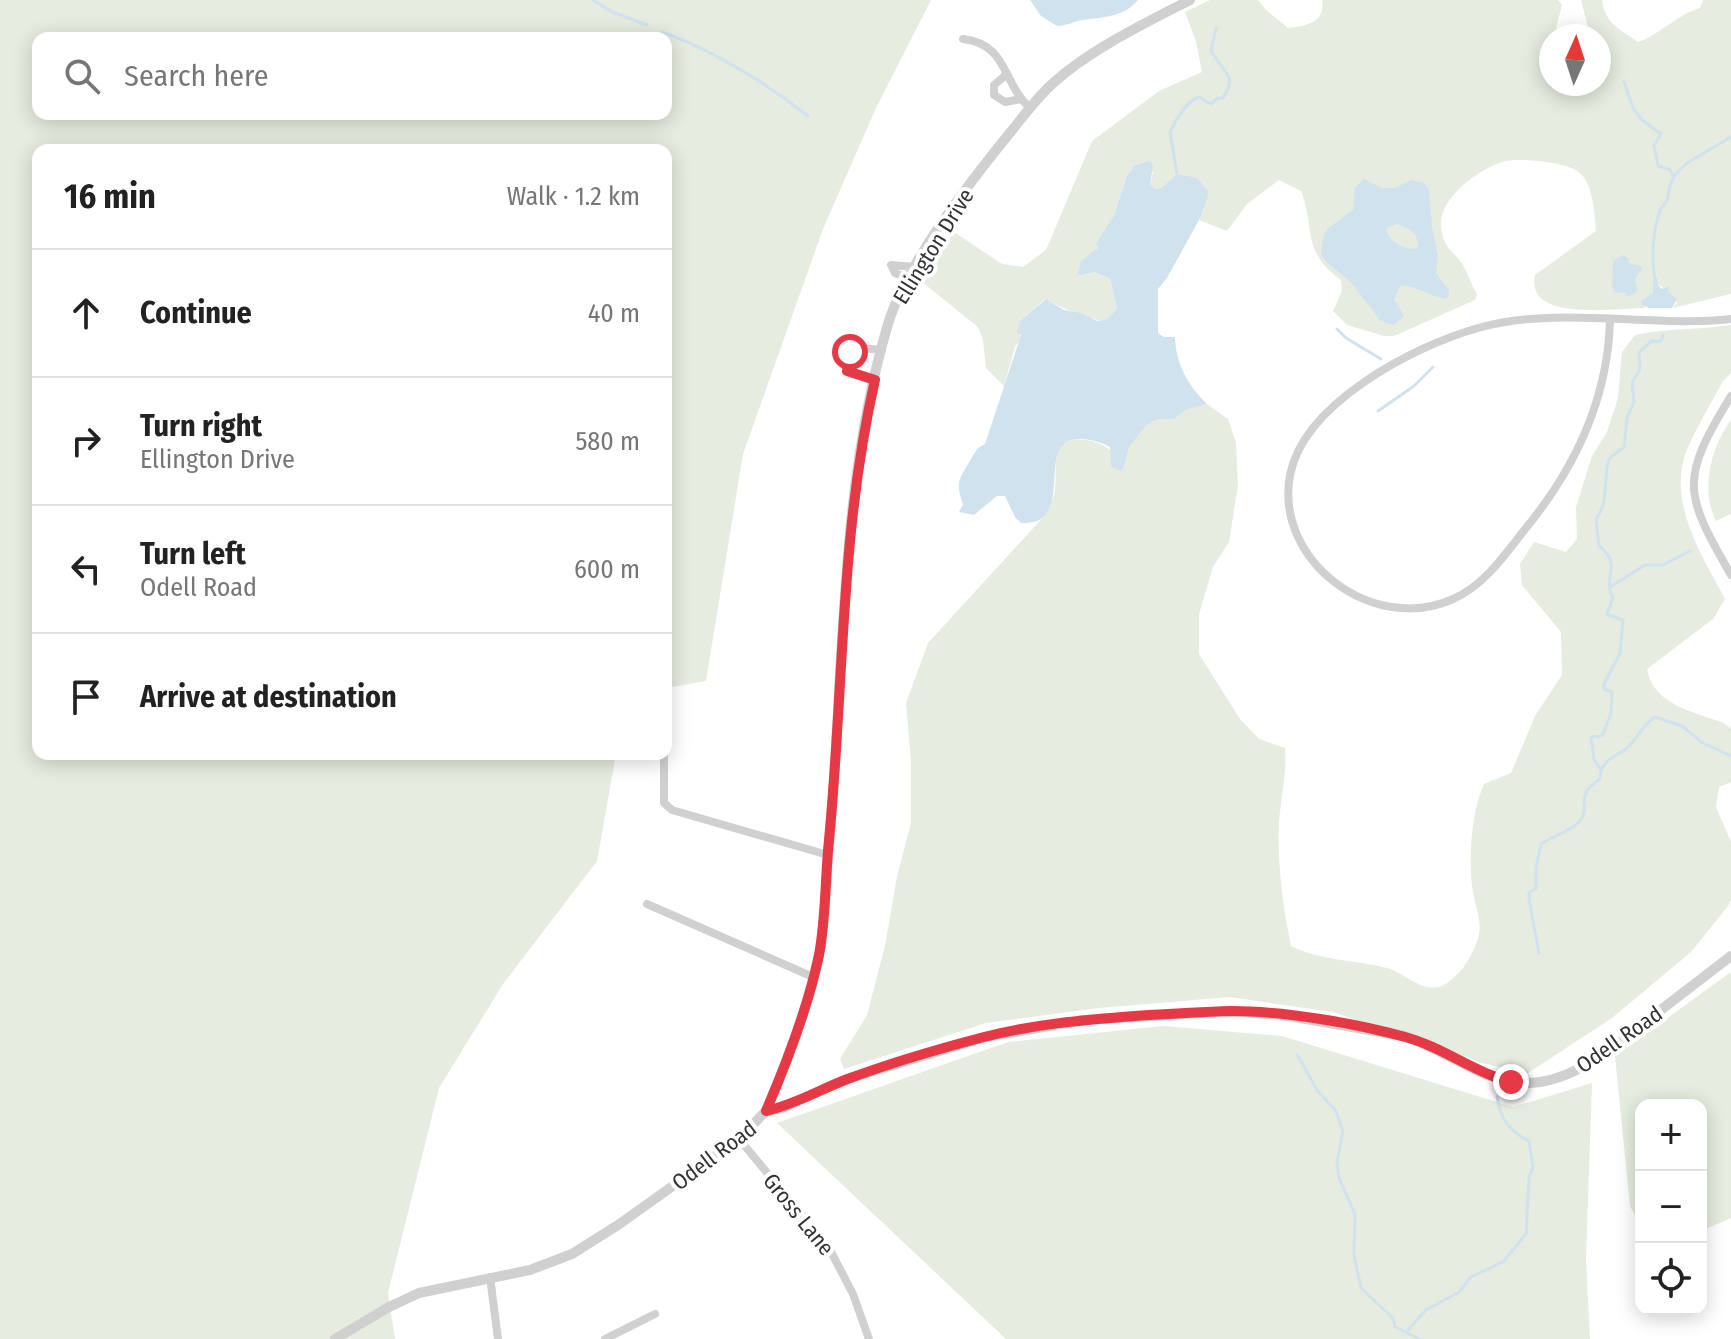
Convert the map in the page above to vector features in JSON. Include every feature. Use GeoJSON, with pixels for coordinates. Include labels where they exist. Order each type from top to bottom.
{"type":"FeatureCollection","features":[{"type":"Feature","properties":{"kind":"street","name":"Ellington Drive"},"geometry":{"type":"LineString","coordinates":[[766,1111],[813,977],[821,944],[837,753],[844,591],[861,444],[888,323],[915,267],[969,187],[1051,85],[1069,70],[1124,36],[1190,0]]}},
{"type":"Feature","properties":{"kind":"street"},"geometry":{"type":"LineString","coordinates":[[963,39],[976,40],[990,48],[1021,99],[1030,108]]}},
{"type":"Feature","properties":{"kind":"street"},"geometry":{"type":"LineString","coordinates":[[1007,74],[994,85],[994,95],[1005,102],[1021,99]]}},
{"type":"Feature","properties":{"kind":"street"},"geometry":{"type":"LineString","coordinates":[[909,279],[895,273],[891,265],[915,267]]}},
{"type":"Feature","properties":{"kind":"street"},"geometry":{"type":"LineString","coordinates":[[1610,320],[1608,353],[1599,396],[1585,437],[1570,466],[1537,514],[1480,581],[1461,595],[1440,604],[1394,606],[1368,602],[1353,595],[1320,571],[1291,521],[1288,499],[1291,472],[1316,427],[1361,383],[1417,350],[1507,321],[1540,319],[1731,319]]}},
{"type":"Feature","properties":{"kind":"street"},"geometry":{"type":"LineString","coordinates":[[875,380],[847,371],[848,358],[850,352],[857,349],[882,350]]}},
{"type":"Feature","properties":{"kind":"street"},"geometry":{"type":"LineString","coordinates":[[1731,396],[1704,443],[1692,484],[1697,508],[1731,575]]}},
{"type":"Feature","properties":{"kind":"street"},"geometry":{"type":"LineString","coordinates":[[664,760],[664,803],[672,810],[828,855]]}},
{"type":"Feature","properties":{"kind":"street"},"geometry":{"type":"LineString","coordinates":[[647,904],[813,977]]}},
{"type":"Feature","properties":{"kind":"street","name":"Odell Road"},"geometry":{"type":"LineString","coordinates":[[335,1339],[407,1298],[443,1287],[530,1270],[572,1254],[739,1139],[766,1111],[782,1108],[885,1066],[985,1037],[1023,1028],[1084,1020],[1232,1011],[1293,1016],[1404,1036],[1426,1043],[1484,1073],[1511,1082],[1538,1082],[1579,1069],[1608,1051],[1731,956]]}},
{"type":"Feature","properties":{"kind":"street","name":"Gross Lane"},"geometry":{"type":"LineString","coordinates":[[739,1139],[828,1246],[853,1294],[869,1339]]}},
{"type":"Feature","properties":{"kind":"street"},"geometry":{"type":"LineString","coordinates":[[490,1277],[498,1339]]}},
{"type":"Feature","properties":{"kind":"street"},"geometry":{"type":"LineString","coordinates":[[605,1339],[655,1314]]}},
{"type":"Feature","properties":{"kind":"shaded area"},"geometry":{"type":"Polygon","coordinates":[[[0,0],[931,0],[875,110],[823,229],[743,454],[706,681],[672,687],[672,144],[32,144],[32,760],[615,760],[597,861],[503,984],[439,1088],[388,1293],[395,1339],[0,1339],[0,0]]]}},
{"type":"Feature","properties":{"kind":"shaded area"},"geometry":{"type":"Polygon","coordinates":[[[1210,0],[1258,0],[1288,28],[1308,24],[1318,18],[1322,0],[1558,0],[1562,5],[1557,24],[1539,24],[1539,96],[1611,96],[1611,24],[1587,24],[1581,0],[1602,0],[1610,20],[1638,42],[1700,8],[1703,0],[1731,0],[1731,294],[1672,308],[1677,303],[1658,284],[1643,305],[1645,308],[1576,310],[1558,307],[1544,300],[1535,290],[1535,275],[1596,231],[1591,192],[1584,178],[1574,169],[1542,162],[1509,161],[1492,166],[1462,186],[1442,215],[1446,245],[1466,270],[1477,294],[1475,300],[1394,336],[1384,336],[1347,325],[1333,311],[1342,291],[1341,280],[1328,269],[1315,249],[1301,191],[1279,180],[1247,204],[1227,231],[1199,220],[1207,200],[1177,174],[1161,188],[1155,189],[1150,185],[1153,172],[1134,166],[1127,176],[1114,215],[1096,243],[1098,247],[1078,276],[1095,272],[1110,279],[1117,309],[1107,319],[1094,319],[1045,299],[1020,321],[1020,340],[1015,347],[1004,386],[986,368],[983,340],[978,327],[922,282],[931,258],[954,232],[1002,264],[1023,267],[1046,250],[1092,141],[1159,91],[1202,72],[1196,41],[1185,12],[1210,0]]]}},
{"type":"Feature","properties":{"kind":"shaded area"},"geometry":{"type":"Polygon","coordinates":[[[1731,325],[1731,373],[1723,381],[1688,447],[1682,467],[1681,487],[1689,526],[1725,599],[1713,619],[1647,669],[1657,691],[1666,699],[1688,711],[1724,723],[1731,729],[1731,782],[1719,787],[1716,807],[1731,842],[1731,900],[1691,952],[1612,1018],[1528,1073],[1481,1063],[1431,1043],[1332,1012],[1230,997],[1099,1008],[986,1023],[844,1069],[840,1059],[867,1015],[911,823],[911,762],[906,703],[928,643],[1048,512],[1055,491],[1057,454],[1065,442],[1085,440],[1103,445],[1124,467],[1129,447],[1146,426],[1158,419],[1174,419],[1186,410],[1207,404],[1228,419],[1236,443],[1238,485],[1229,542],[1213,567],[1199,614],[1199,654],[1240,719],[1259,739],[1285,748],[1279,853],[1291,946],[1327,957],[1387,968],[1419,984],[1439,987],[1463,968],[1480,931],[1471,875],[1471,852],[1474,817],[1480,794],[1484,784],[1511,773],[1535,716],[1562,675],[1561,632],[1522,585],[1520,564],[1534,542],[1566,552],[1577,539],[1576,507],[1592,456],[1607,432],[1618,398],[1622,352],[1635,335],[1731,325]]]}},
{"type":"Feature","properties":{"kind":"shaded area"},"geometry":{"type":"Polygon","coordinates":[[[1731,420],[1731,514],[1716,521],[1709,496],[1710,469],[1718,443],[1731,420]]]}},
{"type":"Feature","properties":{"kind":"shaded area"},"geometry":{"type":"Polygon","coordinates":[[[1731,972],[1731,1218],[1707,1228],[1707,1099],[1635,1099],[1635,1215],[1630,1206],[1615,1056],[1731,972]]]}},
{"type":"Feature","properties":{"kind":"shaded area"},"geometry":{"type":"Polygon","coordinates":[[[1163,1026],[1282,1036],[1513,1107],[1592,1083],[1586,1260],[1590,1339],[1006,1339],[777,1123],[1008,1042],[1163,1026]]]}},
{"type":"Feature","properties":{"kind":"water"},"geometry":{"type":"Polygon","coordinates":[[[1030,0],[1138,0],[1126,10],[1113,15],[1057,26],[1041,16],[1030,0]]]}},
{"type":"Feature","properties":{"kind":"water"},"geometry":{"type":"Polygon","coordinates":[[[1150,160],[1153,166],[1150,185],[1155,189],[1161,188],[1177,174],[1197,178],[1208,191],[1199,220],[1158,289],[1158,333],[1164,337],[1175,337],[1184,374],[1207,404],[1186,410],[1174,419],[1158,419],[1146,426],[1129,447],[1120,471],[1111,466],[1110,447],[1084,439],[1066,442],[1058,452],[1053,497],[1048,511],[1038,520],[1021,523],[1005,496],[997,496],[974,515],[959,512],[963,504],[960,479],[980,446],[985,444],[1021,335],[1017,332],[1020,321],[1046,299],[1064,310],[1081,313],[1097,321],[1107,319],[1117,309],[1110,279],[1095,272],[1077,276],[1081,261],[1098,248],[1096,243],[1114,215],[1127,176],[1134,166],[1150,160]]]}},
{"type":"Feature","properties":{"kind":"water"},"geometry":{"type":"Polygon","coordinates":[[[1364,179],[1382,188],[1395,188],[1411,180],[1424,183],[1429,190],[1438,257],[1436,273],[1449,290],[1449,296],[1445,299],[1400,286],[1394,299],[1404,316],[1394,325],[1381,321],[1350,281],[1326,262],[1321,254],[1323,239],[1327,229],[1353,210],[1355,188],[1364,179]],[[1397,224],[1386,228],[1390,237],[1400,246],[1415,249],[1418,241],[1415,234],[1397,224]]]}},
{"type":"Feature","properties":{"kind":"water"},"geometry":{"type":"Polygon","coordinates":[[[1623,255],[1629,259],[1628,263],[1642,269],[1635,279],[1637,292],[1627,297],[1625,292],[1615,293],[1612,287],[1613,261],[1623,255]]]}},
{"type":"Feature","properties":{"kind":"water"},"geometry":{"type":"Polygon","coordinates":[[[1657,278],[1659,286],[1662,289],[1669,286],[1668,291],[1677,299],[1672,308],[1642,305],[1641,302],[1653,292],[1653,281],[1657,278]]]}},
{"type":"Feature","properties":{"kind":"waterway"},"geometry":{"type":"LineString","coordinates":[[593,0],[610,11],[647,25]]}},
{"type":"Feature","properties":{"kind":"waterway"},"geometry":{"type":"LineString","coordinates":[[1177,174],[1170,132],[1175,122],[1194,99],[1199,97],[1211,104],[1223,98],[1228,90],[1227,74],[1211,51],[1216,28]]}},
{"type":"Feature","properties":{"kind":"waterway"},"geometry":{"type":"LineString","coordinates":[[672,36],[738,68],[808,116]]}},
{"type":"Feature","properties":{"kind":"waterway"},"geometry":{"type":"LineString","coordinates":[[1624,82],[1633,108],[1642,120],[1661,134],[1654,145],[1658,166],[1669,169],[1674,177],[1656,226],[1653,253],[1655,279]]}},
{"type":"Feature","properties":{"kind":"waterway"},"geometry":{"type":"LineString","coordinates":[[1675,175],[1687,163],[1731,137]]}},
{"type":"Feature","properties":{"kind":"waterway"},"geometry":{"type":"LineString","coordinates":[[1337,329],[1381,359]]}},
{"type":"Feature","properties":{"kind":"waterway"},"geometry":{"type":"LineString","coordinates":[[1539,953],[1529,893],[1536,888],[1541,844],[1580,821],[1587,791],[1600,779],[1601,770],[1594,760],[1591,737],[1602,736],[1611,714],[1612,692],[1604,689],[1604,684],[1620,653],[1623,620],[1607,614],[1613,598],[1609,584],[1611,566],[1610,559],[1599,546],[1596,519],[1603,506],[1609,459],[1624,447],[1627,418],[1634,401],[1632,383],[1640,369],[1639,352],[1652,341],[1661,341],[1663,335]]}},
{"type":"Feature","properties":{"kind":"waterway"},"geometry":{"type":"LineString","coordinates":[[1378,411],[1414,386],[1433,367]]}},
{"type":"Feature","properties":{"kind":"waterway"},"geometry":{"type":"LineString","coordinates":[[1610,587],[1645,565],[1663,565],[1690,551]]}},
{"type":"Feature","properties":{"kind":"waterway"},"geometry":{"type":"LineString","coordinates":[[1601,770],[1609,760],[1627,748],[1655,717],[1682,726],[1701,742],[1731,756]]}},
{"type":"Feature","properties":{"kind":"waterway"},"geometry":{"type":"LineString","coordinates":[[1297,1054],[1317,1090],[1336,1111],[1343,1132],[1337,1162],[1339,1178],[1355,1214],[1354,1255],[1361,1288],[1393,1318],[1395,1327],[1420,1339]]}},
{"type":"Feature","properties":{"kind":"waterway"},"geometry":{"type":"LineString","coordinates":[[1408,1330],[1426,1310],[1459,1292],[1471,1277],[1503,1262],[1526,1234],[1529,1178],[1533,1167],[1529,1141],[1507,1124],[1497,1097]]}},
{"type":"Feature","properties":{"kind":"route"},"geometry":{"type":"LineString","coordinates":[[850,352],[847,371],[875,380],[861,444],[844,591],[837,753],[821,944],[802,1013],[766,1111],[782,1108],[822,1089],[885,1066],[1023,1028],[1180,1013],[1260,1012],[1376,1030],[1426,1043],[1484,1073],[1511,1082]]}}]}
